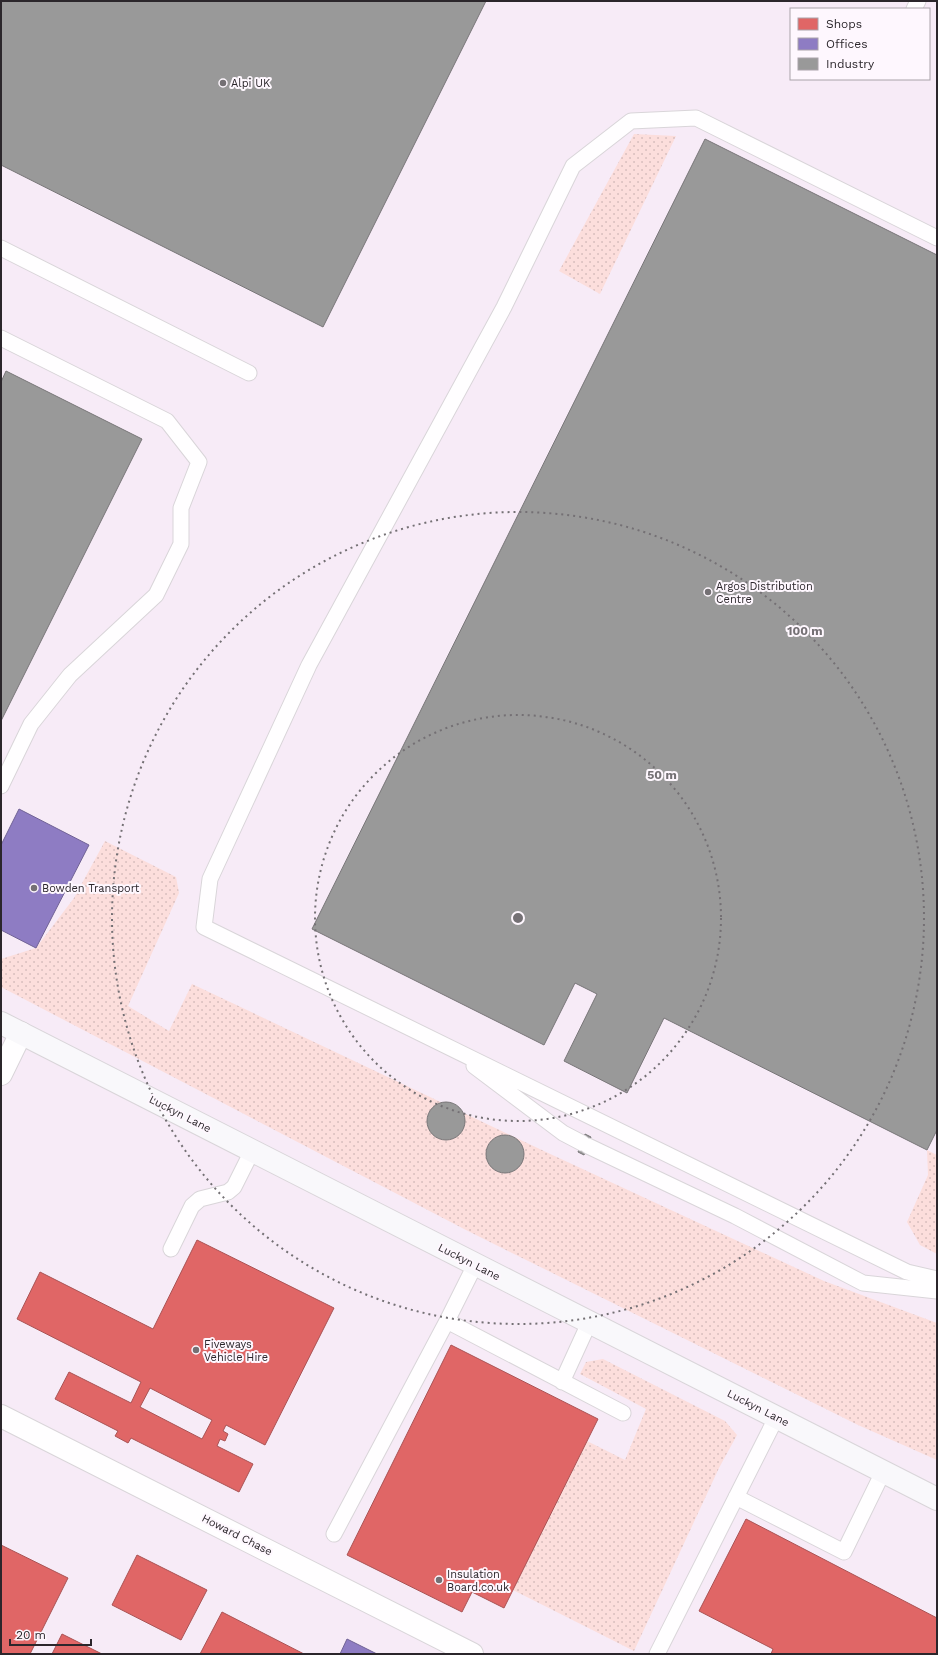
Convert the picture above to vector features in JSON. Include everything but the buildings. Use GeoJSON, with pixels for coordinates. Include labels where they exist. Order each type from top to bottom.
{"type":"FeatureCollection","features":[{"type":"Feature","properties":{"kind":"street","name":"Luckyn Lane"},"geometry":{"type":"LineString","coordinates":[[1,1023],[937,1500]]}},
{"type":"Feature","properties":{"kind":"street"},"geometry":{"type":"LineString","coordinates":[[1,1074],[21,1033]]}},
{"type":"Feature","properties":{"kind":"street","name":"Howard Chase"},"geometry":{"type":"LineString","coordinates":[[1,1416],[472,1654]]}},
{"type":"Feature","properties":{"kind":"lane"},"geometry":{"type":"LineString","coordinates":[[937,238],[696,118],[631,121],[573,166],[504,307],[309,665],[210,879],[204,927],[908,1272],[937,1279]]}},
{"type":"Feature","properties":{"kind":"lane"},"geometry":{"type":"LineString","coordinates":[[1,248],[249,373]]}},
{"type":"Feature","properties":{"kind":"lane"},"geometry":{"type":"LineString","coordinates":[[1,338],[167,421],[199,462],[181,508],[181,544],[156,595],[70,675],[31,724],[1,786]]}},
{"type":"Feature","properties":{"kind":"lane"},"geometry":{"type":"LineString","coordinates":[[446,1045],[563,1134],[735,1216],[863,1283],[937,1291]]}},
{"type":"Feature","properties":{"kind":"lane"},"geometry":{"type":"LineString","coordinates":[[171,1249],[192,1206],[204,1198],[228,1192],[234,1187],[252,1151]]}},
{"type":"Feature","properties":{"kind":"lane"},"geometry":{"type":"LineString","coordinates":[[334,1534],[475,1264]]}},
{"type":"Feature","properties":{"kind":"lane"},"geometry":{"type":"LineString","coordinates":[[446,1320],[623,1413]]}},
{"type":"Feature","properties":{"kind":"lane"},"geometry":{"type":"LineString","coordinates":[[562,1382],[589,1323]]}},
{"type":"Feature","properties":{"kind":"lane"},"geometry":{"type":"LineString","coordinates":[[658,1654],[776,1418]]}},
{"type":"Feature","properties":{"kind":"lane"},"geometry":{"type":"LineString","coordinates":[[736,1497],[844,1552],[883,1472]]}},
{"type":"Feature","properties":{"kind":"shaded area"},"geometry":{"type":"Polygon","coordinates":[[[1,1],[937,1],[937,1654],[1,1654],[1,1]]]}},
{"type":"Feature","properties":{"kind":"shaded area"},"geometry":{"type":"Polygon","coordinates":[[[634,134],[676,136],[600,294],[559,271],[634,134]]]}},
{"type":"Feature","properties":{"kind":"shaded area"},"geometry":{"type":"Polygon","coordinates":[[[105,841],[176,877],[179,893],[128,1006],[169,1031],[192,984],[546,1152],[824,1281],[937,1323],[937,1460],[858,1425],[464,1229],[1,987],[1,959],[36,948],[74,898],[105,841]]]}},
{"type":"Feature","properties":{"kind":"shaded area"},"geometry":{"type":"Polygon","coordinates":[[[927,1150],[937,1155],[937,1254],[920,1245],[907,1222],[928,1175],[927,1150]]]}},
{"type":"Feature","properties":{"kind":"shaded area"},"geometry":{"type":"Polygon","coordinates":[[[603,1359],[725,1421],[737,1435],[719,1468],[634,1651],[513,1590],[587,1441],[625,1460],[646,1409],[580,1374],[586,1362],[603,1359]]]}},
{"type":"Feature","properties":{"kind":"place","name":"Alpi UK"},"geometry":{"type":"Point","coordinates":[223,83]}},
{"type":"Feature","properties":{"kind":"place","name":"Argos Distribution Centre"},"geometry":{"type":"Point","coordinates":[708,592]}},
{"type":"Feature","properties":{"kind":"place","name":"Bowden Transport"},"geometry":{"type":"Point","coordinates":[34,888]}},
{"type":"Feature","properties":{"kind":"place","name":"Fiveways Vehicle Hire"},"geometry":{"type":"Point","coordinates":[196,1350]}},
{"type":"Feature","properties":{"kind":"place","name":"Insulation Board.co.uk"},"geometry":{"type":"Point","coordinates":[439,1580]}}]}
